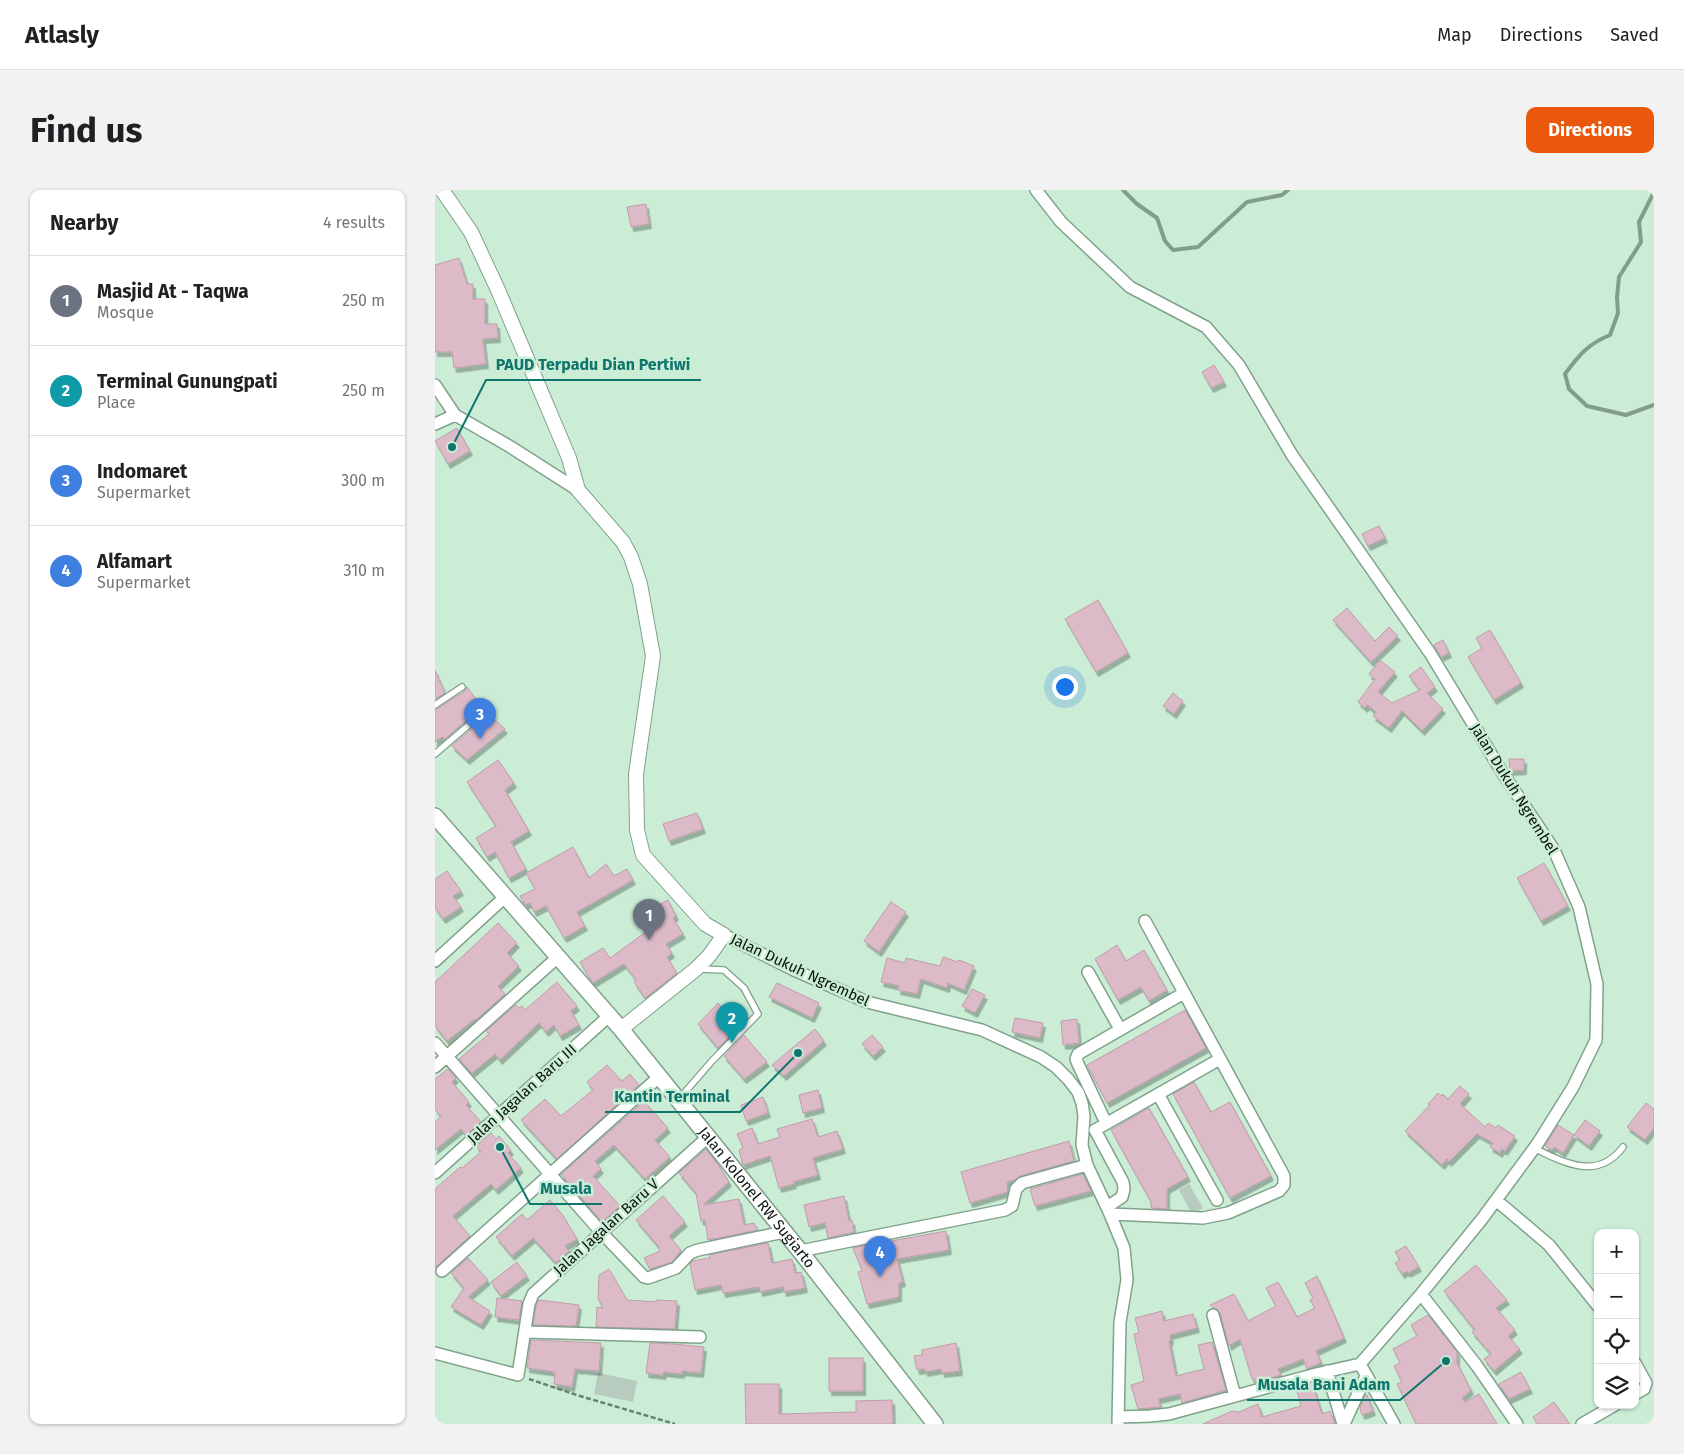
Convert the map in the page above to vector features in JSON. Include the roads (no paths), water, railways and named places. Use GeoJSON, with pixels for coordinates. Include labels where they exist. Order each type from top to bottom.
{"type":"FeatureCollection","features":[{"type":"Feature","properties":{"kind":"main road","name":"Jalan Kolonel RW Sugiarto"},"geometry":{"type":"LineString","coordinates":[[435,816],[610,1015],[709,1136],[935,1424]]}},
{"type":"Feature","properties":{"kind":"street"},"geometry":{"type":"LineString","coordinates":[[442,190],[471,232],[498,290],[569,458],[578,490]]}},
{"type":"Feature","properties":{"kind":"street","name":"Jalan Dukuh Ngrembel"},"geometry":{"type":"LineString","coordinates":[[723,935],[794,970],[867,1002],[982,1030],[1041,1057],[1056,1067],[1068,1079],[1078,1092],[1082,1103],[1084,1116],[1082,1145],[1087,1165],[1109,1210],[1124,1248],[1127,1280],[1120,1322],[1119,1420],[1169,1414],[1327,1371],[1360,1364],[1421,1294],[1496,1200],[1534,1148],[1573,1087],[1596,1040],[1597,984],[1579,907],[1554,850],[1502,772],[1430,653],[1292,455],[1239,365],[1206,326],[1130,287],[1061,222],[1036,190]]}},
{"type":"Feature","properties":{"kind":"street"},"geometry":{"type":"LineString","coordinates":[[435,386],[455,414],[578,490],[623,542],[641,584],[653,656],[636,774],[637,830],[643,854],[705,924],[723,935],[709,956],[696,968],[621,1029]]}},
{"type":"Feature","properties":{"kind":"street"},"geometry":{"type":"LineString","coordinates":[[435,424],[455,414]]}},
{"type":"Feature","properties":{"kind":"street"},"geometry":{"type":"LineString","coordinates":[[435,961],[506,896]]}},
{"type":"Feature","properties":{"kind":"street"},"geometry":{"type":"LineString","coordinates":[[1109,1210],[1203,1218],[1228,1213],[1279,1191],[1285,1185],[1284,1176],[1145,921]]}},
{"type":"Feature","properties":{"kind":"street"},"geometry":{"type":"LineString","coordinates":[[435,1067],[559,956]]}},
{"type":"Feature","properties":{"kind":"street"},"geometry":{"type":"LineString","coordinates":[[1088,972],[1120,1029]]}},
{"type":"Feature","properties":{"kind":"street"},"geometry":{"type":"LineString","coordinates":[[1107,1123],[1076,1059],[1078,1054],[1184,993]]}},
{"type":"Feature","properties":{"kind":"street","name":"Jalan Jagalan Baru III"},"geometry":{"type":"LineString","coordinates":[[435,1174],[610,1015]]}},
{"type":"Feature","properties":{"kind":"street"},"geometry":{"type":"LineString","coordinates":[[435,1043],[550,1175],[641,1275],[648,1278],[677,1268],[688,1256],[698,1250],[784,1232]]}},
{"type":"Feature","properties":{"kind":"street"},"geometry":{"type":"LineString","coordinates":[[1109,1210],[1122,1197],[1123,1182],[1095,1130],[1220,1059]]}},
{"type":"Feature","properties":{"kind":"street"},"geometry":{"type":"LineString","coordinates":[[442,1270],[660,1076]]}},
{"type":"Feature","properties":{"kind":"street"},"geometry":{"type":"LineString","coordinates":[[1158,1094],[1217,1200]]}},
{"type":"Feature","properties":{"kind":"street","name":"Jalan Jagalan Baru V"},"geometry":{"type":"LineString","coordinates":[[435,1353],[519,1375],[529,1304],[533,1294],[709,1136]]}},
{"type":"Feature","properties":{"kind":"street"},"geometry":{"type":"LineString","coordinates":[[800,1251],[1005,1210],[1012,1206],[1016,1189],[1022,1183],[1087,1165]]}},
{"type":"Feature","properties":{"kind":"street"},"geometry":{"type":"LineString","coordinates":[[1496,1200],[1549,1245],[1594,1301]]}},
{"type":"Feature","properties":{"kind":"street"},"geometry":{"type":"LineString","coordinates":[[1421,1294],[1477,1366],[1517,1424]]}},
{"type":"Feature","properties":{"kind":"street"},"geometry":{"type":"LineString","coordinates":[[1213,1315],[1235,1396]]}},
{"type":"Feature","properties":{"kind":"street"},"geometry":{"type":"LineString","coordinates":[[526,1332],[700,1337]]}},
{"type":"Feature","properties":{"kind":"street"},"geometry":{"type":"LineString","coordinates":[[1360,1364],[1394,1424]]}},
{"type":"Feature","properties":{"kind":"street"},"geometry":{"type":"LineString","coordinates":[[1639,1370],[1646,1383],[1644,1389],[1639,1392]]}},
{"type":"Feature","properties":{"kind":"street"},"geometry":{"type":"LineString","coordinates":[[1327,1371],[1344,1424]]}},
{"type":"Feature","properties":{"kind":"street"},"geometry":{"type":"LineString","coordinates":[[1344,1424],[1366,1376]]}},
{"type":"Feature","properties":{"kind":"street"},"geometry":{"type":"LineString","coordinates":[[1582,1424],[1608,1409]]}},
{"type":"Feature","properties":{"kind":"lane"},"geometry":{"type":"LineString","coordinates":[[435,705],[462,686]]}},
{"type":"Feature","properties":{"kind":"lane"},"geometry":{"type":"LineString","coordinates":[[435,754],[485,711]]}},
{"type":"Feature","properties":{"kind":"lane"},"geometry":{"type":"LineString","coordinates":[[679,1099],[712,1061],[758,1014],[744,988],[724,970],[696,968]]}},
{"type":"Feature","properties":{"kind":"lane"},"geometry":{"type":"LineString","coordinates":[[1534,1148],[1580,1167],[1597,1166],[1609,1161],[1623,1147]]}},
{"type":"Feature","properties":{"kind":"waterway"},"geometry":{"type":"LineString","coordinates":[[1123,190],[1137,204],[1157,218],[1165,241],[1173,250],[1198,247],[1247,202],[1282,195],[1288,190]]}},
{"type":"Feature","properties":{"kind":"waterway"},"geometry":{"type":"LineString","coordinates":[[1654,192],[1639,222],[1641,242],[1619,277],[1618,313],[1610,335],[1596,342],[1585,351],[1565,374],[1569,389],[1587,406],[1626,415],[1654,405]]}},
{"type":"Feature","properties":{"kind":"place","name":"PAUD Terpadu Dian Pertiwi"},"geometry":{"type":"Point","coordinates":[452,447]}},
{"type":"Feature","properties":{"kind":"place","name":"Indomaret"},"geometry":{"type":"Point","coordinates":[480,739]}},
{"type":"Feature","properties":{"kind":"place","name":"Masjid At - Taqwa"},"geometry":{"type":"Point","coordinates":[649,940]}},
{"type":"Feature","properties":{"kind":"place","name":"Terminal Gunungpati"},"geometry":{"type":"Point","coordinates":[732,1043]}},
{"type":"Feature","properties":{"kind":"place","name":"Kantin Terminal"},"geometry":{"type":"Point","coordinates":[798,1053]}},
{"type":"Feature","properties":{"kind":"place","name":"Musala"},"geometry":{"type":"Point","coordinates":[500,1147]}},
{"type":"Feature","properties":{"kind":"place","name":"Alfamart"},"geometry":{"type":"Point","coordinates":[880,1277]}},
{"type":"Feature","properties":{"kind":"place","name":"Musala Bani Adam"},"geometry":{"type":"Point","coordinates":[1446,1361]}}]}
